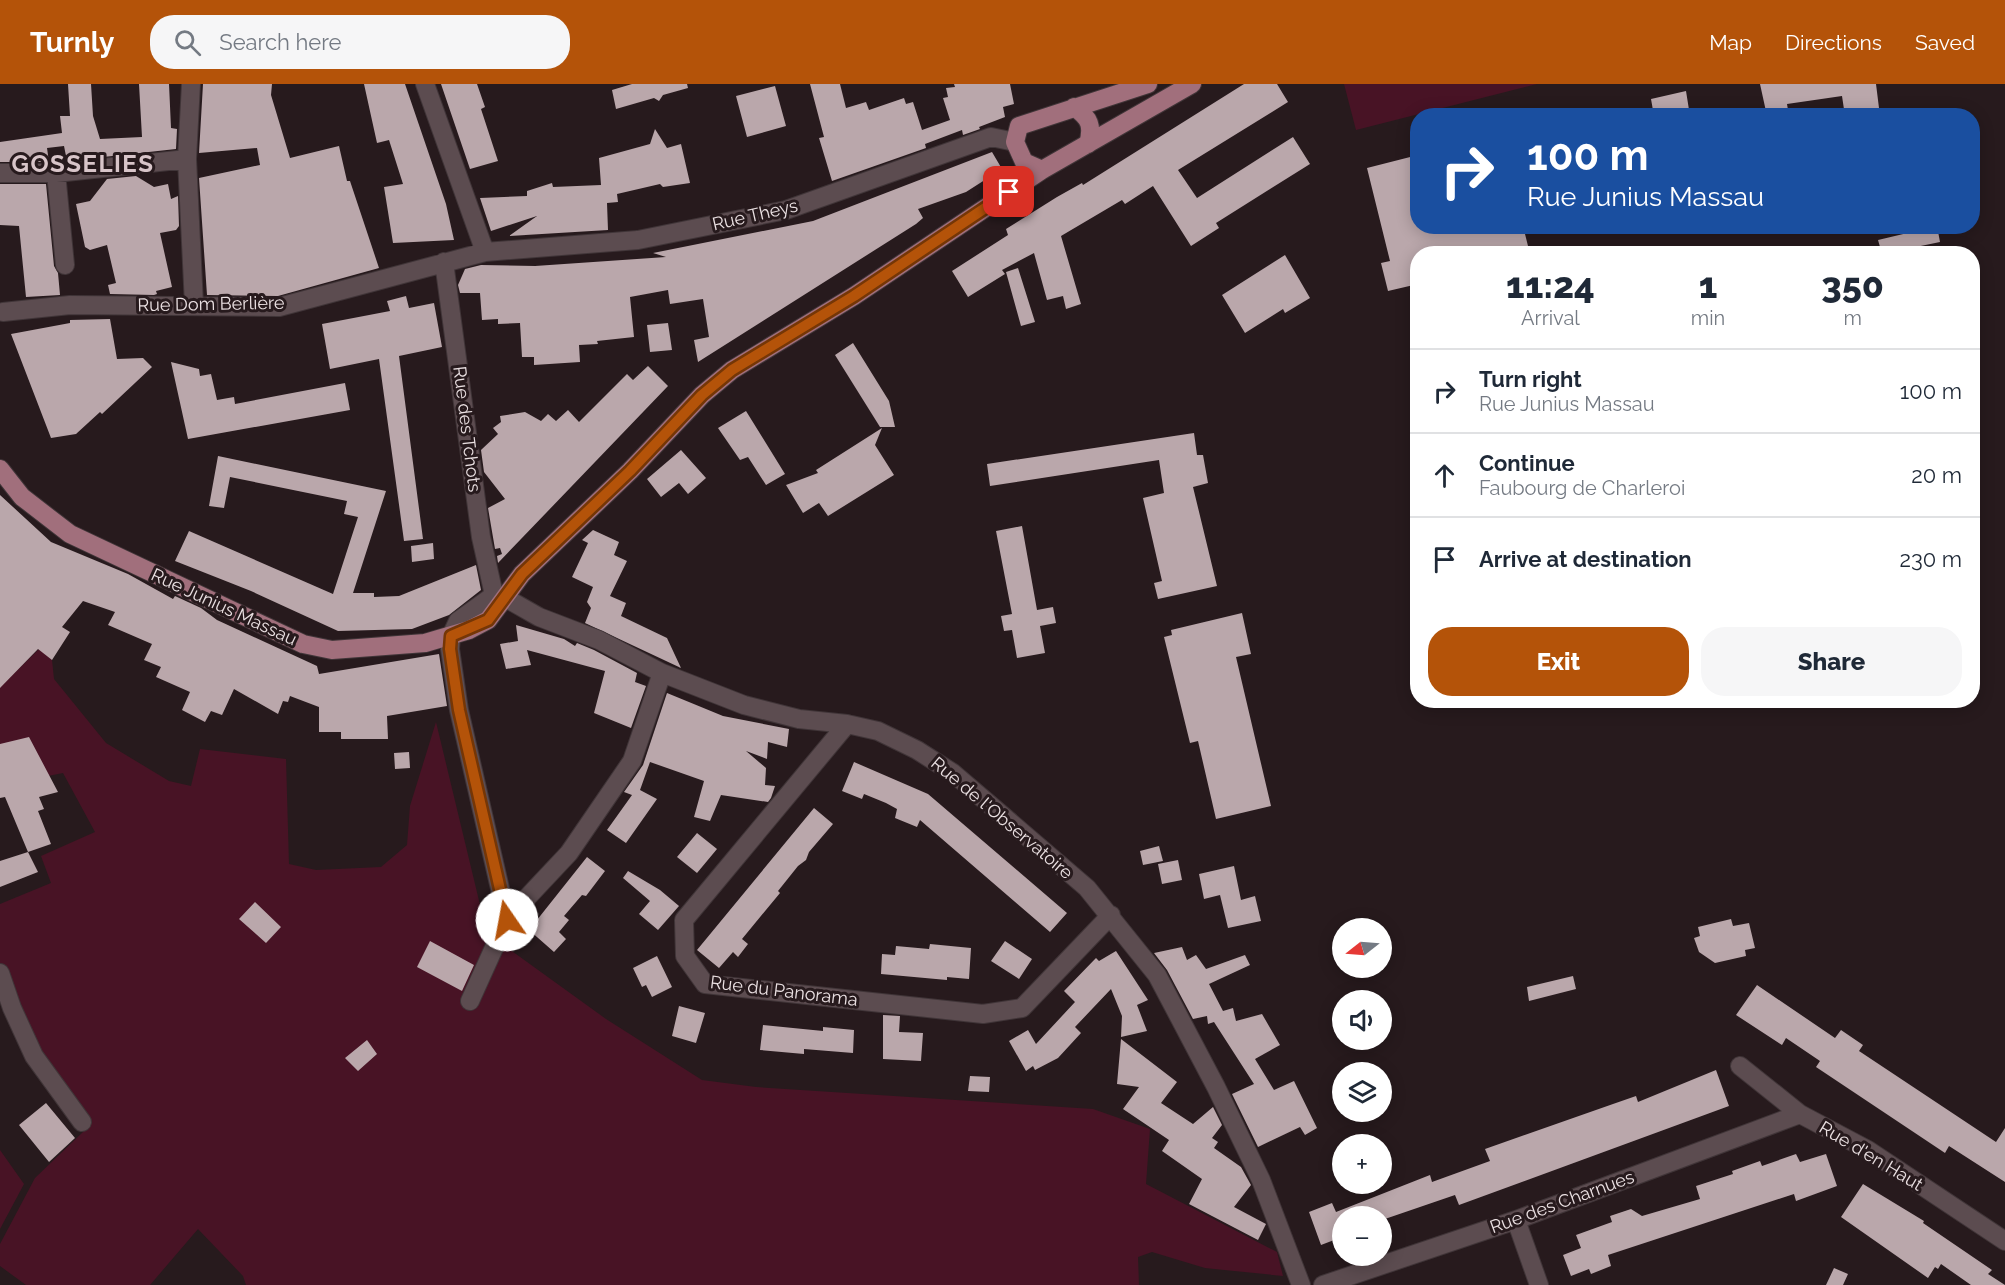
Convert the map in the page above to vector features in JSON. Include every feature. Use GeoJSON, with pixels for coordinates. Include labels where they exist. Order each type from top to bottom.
{"type":"FeatureCollection","features":[{"type":"Feature","properties":{"kind":"main road"},"geometry":{"type":"LineString","coordinates":[[1023,183],[1024,162],[1016,142],[1019,126],[1148,84]]}},
{"type":"Feature","properties":{"kind":"main road","name":"Rue Junius Massau"},"geometry":{"type":"LineString","coordinates":[[0,469],[22,497],[46,518],[70,534],[303,644],[332,650],[358,649],[425,643],[451,636],[488,620],[499,596],[630,471],[702,395],[732,370],[854,296],[1042,170],[1192,84]]}},
{"type":"Feature","properties":{"kind":"main road"},"geometry":{"type":"LineString","coordinates":[[1074,107],[1086,116],[1092,128],[1088,144]]}},
{"type":"Feature","properties":{"kind":"main road"},"geometry":{"type":"LineString","coordinates":[[1024,162],[1042,170]]}},
{"type":"Feature","properties":{"kind":"street"},"geometry":{"type":"LineString","coordinates":[[191,84],[187,159],[194,305]]}},
{"type":"Feature","properties":{"kind":"street"},"geometry":{"type":"LineString","coordinates":[[425,84],[485,252]]}},
{"type":"Feature","properties":{"kind":"street","name":"Rue Theys"},"geometry":{"type":"LineString","coordinates":[[485,252],[638,240],[775,212],[991,137],[1016,142]]}},
{"type":"Feature","properties":{"kind":"street"},"geometry":{"type":"LineString","coordinates":[[0,173],[56,173],[187,159]]}},
{"type":"Feature","properties":{"kind":"street"},"geometry":{"type":"LineString","coordinates":[[56,173],[65,265]]}},
{"type":"Feature","properties":{"kind":"street","name":"Rue Dom Berlière"},"geometry":{"type":"LineString","coordinates":[[1,309],[70,305],[279,307],[485,252]]}},
{"type":"Feature","properties":{"kind":"street","name":"Rue des Tchots"},"geometry":{"type":"LineString","coordinates":[[444,262],[481,537],[499,596]]}},
{"type":"Feature","properties":{"kind":"street","name":"Rue de l'Observatoire"},"geometry":{"type":"LineString","coordinates":[[499,596],[540,617],[599,640],[662,673],[744,705],[800,719],[847,724],[878,731],[917,750],[953,773],[1087,888],[1157,975],[1216,1087],[1261,1180],[1301,1285]]}},
{"type":"Feature","properties":{"kind":"street"},"geometry":{"type":"LineString","coordinates":[[451,636],[450,649],[459,710],[507,920]]}},
{"type":"Feature","properties":{"kind":"street"},"geometry":{"type":"LineString","coordinates":[[470,1001],[507,920],[568,853],[632,761],[662,673]]}},
{"type":"Feature","properties":{"kind":"street","name":"Rue du Panorama"},"geometry":{"type":"LineString","coordinates":[[847,724],[684,920],[685,956],[705,984],[983,1014],[1022,1008],[1111,915]]}},
{"type":"Feature","properties":{"kind":"street"},"geometry":{"type":"LineString","coordinates":[[0,973],[12,1008],[34,1056],[82,1122]]}},
{"type":"Feature","properties":{"kind":"street","name":"Rue d'en Haut"},"geometry":{"type":"LineString","coordinates":[[1740,1066],[1800,1114],[1868,1150],[2005,1241]]}},
{"type":"Feature","properties":{"kind":"street","name":"Rue des Charnues"},"geometry":{"type":"LineString","coordinates":[[1323,1285],[1516,1220],[1800,1114]]}},
{"type":"Feature","properties":{"kind":"street"},"geometry":{"type":"LineString","coordinates":[[1516,1220],[1539,1285]]}},
{"type":"Feature","properties":{"kind":"shaded area"},"geometry":{"type":"Polygon","coordinates":[[[1344,84],[1537,84],[1443,108],[1410,108],[1410,116],[1356,130],[1344,84]]]}},
{"type":"Feature","properties":{"kind":"shaded area"},"geometry":{"type":"Polygon","coordinates":[[[39,649],[52,660],[54,679],[106,743],[169,781],[191,786],[200,749],[286,759],[289,864],[316,870],[381,867],[407,845],[410,806],[436,722],[482,913],[507,919],[498,941],[606,1019],[702,1080],[756,1087],[1093,1109],[1150,1129],[1146,1184],[1277,1252],[1283,1276],[1205,1268],[1152,1252],[1138,1257],[1139,1285],[246,1285],[243,1276],[198,1229],[150,1285],[26,1285],[0,1266],[0,1244],[35,1178],[83,1132],[78,1116],[48,1075],[0,973],[0,904],[51,883],[41,856],[95,832],[63,773],[43,777],[0,746],[0,687],[39,649]]]}},
{"type":"Feature","properties":{"kind":"shaded area"},"geometry":{"type":"Polygon","coordinates":[[[0,1150],[24,1184],[0,1229],[0,1150]]]}},
{"type":"Feature","properties":{"kind":"building"},"geometry":{"type":"Polygon","coordinates":[[[68,84],[91,84],[93,116],[100,139],[142,137],[139,84],[169,84],[171,128],[177,129],[176,149],[67,161],[64,146],[47,148],[49,162],[0,162],[0,142],[62,133],[60,116],[70,116],[68,84]]]}},
{"type":"Feature","properties":{"kind":"building"},"geometry":{"type":"Polygon","coordinates":[[[203,84],[272,84],[271,95],[290,158],[339,146],[347,181],[350,181],[379,268],[278,296],[207,295],[199,178],[260,165],[257,148],[199,153],[203,84]]]}},
{"type":"Feature","properties":{"kind":"building"},"geometry":{"type":"Polygon","coordinates":[[[364,84],[405,84],[446,204],[454,240],[393,243],[384,187],[403,184],[389,140],[377,143],[364,84]]]}},
{"type":"Feature","properties":{"kind":"building"},"geometry":{"type":"Polygon","coordinates":[[[441,84],[477,84],[485,107],[481,109],[498,161],[470,169],[441,84]]]}},
{"type":"Feature","properties":{"kind":"building"},"geometry":{"type":"Polygon","coordinates":[[[632,84],[687,84],[688,88],[663,95],[659,101],[654,98],[616,109],[612,90],[632,84]]]}},
{"type":"Feature","properties":{"kind":"building"},"geometry":{"type":"Polygon","coordinates":[[[810,84],[840,84],[846,108],[866,102],[869,110],[904,98],[906,104],[913,102],[922,130],[950,120],[943,98],[948,97],[946,88],[955,87],[954,84],[1010,84],[1014,104],[1003,107],[1005,117],[979,127],[980,129],[963,135],[962,130],[925,144],[926,148],[832,181],[819,138],[824,137],[810,84]]]}},
{"type":"Feature","properties":{"kind":"building"},"geometry":{"type":"Polygon","coordinates":[[[1244,84],[1277,84],[1288,102],[1178,170],[1197,198],[1293,137],[1310,164],[1216,223],[1219,228],[1191,246],[1153,186],[1125,204],[1122,200],[1061,236],[1081,304],[1066,309],[1063,296],[1047,300],[1034,253],[1002,270],[1005,274],[968,297],[952,271],[1008,235],[1006,229],[1057,197],[1082,183],[1083,185],[1244,84]]]}},
{"type":"Feature","properties":{"kind":"building"},"geometry":{"type":"Polygon","coordinates":[[[1760,84],[1876,84],[1879,108],[1844,108],[1842,96],[1787,104],[1788,108],[1765,108],[1760,84]]]}},
{"type":"Feature","properties":{"kind":"building"},"geometry":{"type":"Polygon","coordinates":[[[775,86],[786,126],[747,137],[736,96],[775,86]]]}},
{"type":"Feature","properties":{"kind":"building"},"geometry":{"type":"Polygon","coordinates":[[[1686,91],[1689,108],[1653,108],[1651,99],[1686,91]]]}},
{"type":"Feature","properties":{"kind":"building"},"geometry":{"type":"Polygon","coordinates":[[[655,129],[667,148],[681,144],[690,183],[663,187],[660,184],[617,194],[618,202],[607,203],[608,230],[509,236],[537,216],[491,231],[480,198],[527,196],[527,191],[552,183],[553,187],[601,185],[599,158],[650,144],[655,129]]]}},
{"type":"Feature","properties":{"kind":"building"},"geometry":{"type":"Polygon","coordinates":[[[992,152],[1002,169],[966,192],[918,209],[923,218],[916,224],[698,362],[694,340],[709,337],[703,299],[670,304],[668,290],[630,297],[634,337],[579,345],[580,362],[534,365],[534,357],[522,357],[520,323],[498,324],[498,319],[482,320],[480,293],[460,293],[458,285],[465,269],[481,265],[535,266],[666,257],[653,253],[813,221],[992,152]]]}},
{"type":"Feature","properties":{"kind":"building"},"geometry":{"type":"Polygon","coordinates":[[[1410,157],[1410,234],[1525,234],[1528,246],[1410,246],[1410,286],[1388,291],[1381,263],[1390,261],[1367,168],[1410,157]]]}},
{"type":"Feature","properties":{"kind":"building"},"geometry":{"type":"Polygon","coordinates":[[[136,176],[154,187],[168,184],[171,199],[178,196],[179,226],[176,230],[160,233],[172,287],[156,291],[157,294],[154,295],[110,294],[108,285],[116,283],[107,245],[90,250],[85,247],[76,204],[90,201],[107,179],[136,176]]]}},
{"type":"Feature","properties":{"kind":"building"},"geometry":{"type":"Polygon","coordinates":[[[0,184],[46,184],[54,266],[58,273],[60,295],[26,297],[19,226],[0,225],[0,184]]]}},
{"type":"Feature","properties":{"kind":"building"},"geometry":{"type":"Polygon","coordinates":[[[1903,234],[1938,234],[1940,242],[1921,246],[1880,246],[1878,240],[1903,234]]]}},
{"type":"Feature","properties":{"kind":"building"},"geometry":{"type":"Polygon","coordinates":[[[1285,255],[1310,298],[1285,313],[1283,309],[1245,333],[1222,295],[1285,255]]]}},
{"type":"Feature","properties":{"kind":"building"},"geometry":{"type":"Polygon","coordinates":[[[1018,268],[1035,322],[1021,326],[1006,272],[1018,268]]]}},
{"type":"Feature","properties":{"kind":"building"},"geometry":{"type":"Polygon","coordinates":[[[406,296],[409,308],[434,303],[442,347],[399,356],[423,539],[404,541],[379,359],[330,369],[322,324],[390,311],[387,301],[406,296]]]}},
{"type":"Feature","properties":{"kind":"building"},"geometry":{"type":"Polygon","coordinates":[[[110,319],[117,359],[143,358],[152,367],[102,414],[100,412],[76,434],[51,438],[11,334],[70,323],[70,320],[110,319]]]}},
{"type":"Feature","properties":{"kind":"building"},"geometry":{"type":"Polygon","coordinates":[[[668,323],[672,350],[650,352],[647,325],[668,323]]]}},
{"type":"Feature","properties":{"kind":"building"},"geometry":{"type":"Polygon","coordinates":[[[853,343],[889,401],[895,427],[880,427],[835,355],[853,343]]]}},
{"type":"Feature","properties":{"kind":"building"},"geometry":{"type":"Polygon","coordinates":[[[171,362],[199,369],[200,376],[211,374],[217,400],[234,397],[235,404],[345,383],[350,410],[188,439],[171,362]]]}},
{"type":"Feature","properties":{"kind":"building"},"geometry":{"type":"Polygon","coordinates":[[[648,366],[668,386],[498,563],[497,556],[502,554],[500,548],[495,549],[488,508],[505,499],[484,472],[481,450],[498,434],[493,428],[501,422],[500,416],[525,412],[541,421],[548,414],[556,421],[568,410],[579,422],[627,374],[633,380],[648,366]]]}},
{"type":"Feature","properties":{"kind":"building"},"geometry":{"type":"Polygon","coordinates":[[[746,411],[785,474],[766,485],[748,457],[740,460],[718,428],[746,411]]]}},
{"type":"Feature","properties":{"kind":"building"},"geometry":{"type":"Polygon","coordinates":[[[882,428],[875,445],[894,475],[828,516],[819,503],[803,513],[786,485],[818,473],[816,470],[882,428]]]}},
{"type":"Feature","properties":{"kind":"building"},"geometry":{"type":"Polygon","coordinates":[[[1194,433],[1197,455],[1203,455],[1208,483],[1193,487],[1217,586],[1158,599],[1154,583],[1162,581],[1143,498],[1164,493],[1159,460],[990,486],[987,464],[1194,433]]]}},
{"type":"Feature","properties":{"kind":"building"},"geometry":{"type":"Polygon","coordinates":[[[681,450],[706,478],[688,494],[679,483],[661,497],[647,479],[681,450]]]}},
{"type":"Feature","properties":{"kind":"building"},"geometry":{"type":"Polygon","coordinates":[[[218,456],[386,491],[353,593],[374,593],[374,597],[399,596],[476,565],[481,590],[449,615],[412,629],[338,631],[251,591],[175,561],[189,531],[333,594],[358,517],[344,514],[347,501],[230,477],[224,508],[209,506],[218,456]]]}},
{"type":"Feature","properties":{"kind":"building"},"geometry":{"type":"Polygon","coordinates":[[[0,495],[51,542],[128,574],[173,599],[175,596],[201,608],[217,620],[317,666],[319,674],[439,654],[447,706],[387,716],[388,739],[341,739],[341,732],[319,732],[319,707],[290,696],[288,702],[283,701],[278,714],[234,689],[222,715],[211,711],[205,722],[182,710],[190,692],[156,677],[161,667],[144,660],[152,644],[108,625],[115,612],[83,601],[62,627],[70,632],[52,660],[38,649],[0,688],[0,495]]]}},
{"type":"Feature","properties":{"kind":"building"},"geometry":{"type":"Polygon","coordinates":[[[1022,526],[1037,610],[1053,607],[1056,623],[1040,626],[1045,653],[1017,658],[1012,630],[1004,631],[1001,616],[1012,614],[996,531],[1022,526]]]}},
{"type":"Feature","properties":{"kind":"building"},"geometry":{"type":"Polygon","coordinates":[[[593,530],[619,542],[614,555],[627,561],[610,596],[626,603],[621,616],[667,638],[681,668],[585,623],[591,608],[587,602],[593,587],[572,577],[588,543],[582,540],[593,530]]]}},
{"type":"Feature","properties":{"kind":"building"},"geometry":{"type":"Polygon","coordinates":[[[433,543],[434,559],[412,562],[411,546],[433,543]]]}},
{"type":"Feature","properties":{"kind":"building"},"geometry":{"type":"Polygon","coordinates":[[[1242,613],[1251,654],[1236,657],[1271,806],[1216,819],[1198,741],[1190,743],[1164,637],[1172,635],[1171,630],[1242,613]]]}},
{"type":"Feature","properties":{"kind":"building"},"geometry":{"type":"Polygon","coordinates":[[[516,625],[564,639],[575,646],[577,643],[637,673],[635,682],[646,686],[631,728],[594,713],[605,671],[527,650],[531,665],[506,669],[500,644],[518,641],[516,625]]]}},
{"type":"Feature","properties":{"kind":"building"},"geometry":{"type":"Polygon","coordinates":[[[667,693],[723,716],[789,729],[787,747],[768,742],[767,759],[746,751],[766,768],[765,785],[775,786],[768,802],[721,795],[710,821],[694,817],[704,781],[650,762],[640,790],[657,799],[626,843],[607,830],[632,795],[624,792],[643,765],[667,693]]]}},
{"type":"Feature","properties":{"kind":"building"},"geometry":{"type":"Polygon","coordinates":[[[29,737],[58,792],[39,797],[44,809],[38,811],[51,844],[28,852],[5,797],[0,798],[0,744],[29,737]]]}},
{"type":"Feature","properties":{"kind":"building"},"geometry":{"type":"Polygon","coordinates":[[[409,752],[410,768],[395,769],[394,753],[409,752]]]}},
{"type":"Feature","properties":{"kind":"building"},"geometry":{"type":"Polygon","coordinates":[[[854,762],[928,794],[1067,913],[1050,932],[920,820],[917,827],[895,818],[897,809],[886,803],[864,794],[862,799],[842,791],[854,762]]]}},
{"type":"Feature","properties":{"kind":"building"},"geometry":{"type":"Polygon","coordinates":[[[814,808],[833,824],[742,939],[748,944],[738,957],[733,952],[719,968],[697,950],[814,808]]]}},
{"type":"Feature","properties":{"kind":"building"},"geometry":{"type":"Polygon","coordinates":[[[697,833],[717,849],[697,873],[677,857],[697,833]]]}},
{"type":"Feature","properties":{"kind":"building"},"geometry":{"type":"Polygon","coordinates":[[[1159,846],[1163,861],[1143,865],[1140,851],[1159,846]]]}},
{"type":"Feature","properties":{"kind":"building"},"geometry":{"type":"Polygon","coordinates":[[[28,852],[38,872],[0,887],[0,861],[28,852]]]}},
{"type":"Feature","properties":{"kind":"building"},"geometry":{"type":"Polygon","coordinates":[[[587,857],[605,871],[586,896],[582,895],[564,916],[569,920],[559,932],[566,939],[554,952],[529,930],[587,857]]]}},
{"type":"Feature","properties":{"kind":"building"},"geometry":{"type":"Polygon","coordinates":[[[1178,860],[1182,880],[1162,884],[1158,864],[1178,860]]]}},
{"type":"Feature","properties":{"kind":"building"},"geometry":{"type":"Polygon","coordinates":[[[1234,866],[1241,900],[1255,896],[1261,921],[1228,928],[1220,895],[1204,899],[1199,874],[1234,866]]]}},
{"type":"Feature","properties":{"kind":"building"},"geometry":{"type":"Polygon","coordinates":[[[628,871],[660,890],[679,906],[658,930],[639,914],[650,901],[623,878],[628,871]]]}},
{"type":"Feature","properties":{"kind":"building"},"geometry":{"type":"Polygon","coordinates":[[[255,902],[281,927],[266,943],[239,919],[255,902]]]}},
{"type":"Feature","properties":{"kind":"building"},"geometry":{"type":"Polygon","coordinates":[[[1731,919],[1733,926],[1749,923],[1755,948],[1745,950],[1746,956],[1715,963],[1699,952],[1694,938],[1700,936],[1698,927],[1731,919]]]}},
{"type":"Feature","properties":{"kind":"building"},"geometry":{"type":"Polygon","coordinates":[[[430,941],[474,965],[462,991],[417,967],[430,941]]]}},
{"type":"Feature","properties":{"kind":"building"},"geometry":{"type":"Polygon","coordinates":[[[1005,941],[1032,959],[1019,979],[991,961],[1005,941]]]}},
{"type":"Feature","properties":{"kind":"building"},"geometry":{"type":"Polygon","coordinates":[[[930,944],[971,948],[969,979],[947,977],[947,980],[881,974],[882,954],[895,955],[896,946],[929,949],[930,944]]]}},
{"type":"Feature","properties":{"kind":"building"},"geometry":{"type":"Polygon","coordinates":[[[1182,947],[1187,960],[1196,955],[1206,969],[1245,955],[1250,965],[1209,984],[1223,1011],[1233,1008],[1236,1021],[1262,1014],[1280,1045],[1255,1059],[1274,1090],[1294,1081],[1317,1128],[1305,1135],[1300,1127],[1258,1147],[1232,1094],[1254,1084],[1214,1022],[1208,1024],[1207,1016],[1193,1019],[1167,970],[1154,953],[1182,947]]]}},
{"type":"Feature","properties":{"kind":"building"},"geometry":{"type":"Polygon","coordinates":[[[1116,951],[1148,1000],[1137,1005],[1147,1031],[1121,1037],[1122,1016],[1111,989],[1075,1027],[1081,1033],[1058,1058],[1035,1070],[1033,1066],[1026,1071],[1009,1041],[1028,1030],[1036,1044],[1075,1002],[1064,991],[1096,958],[1099,961],[1116,951]]]}},
{"type":"Feature","properties":{"kind":"building"},"geometry":{"type":"Polygon","coordinates":[[[657,956],[672,987],[652,997],[646,985],[642,987],[633,968],[657,956]]]}},
{"type":"Feature","properties":{"kind":"building"},"geometry":{"type":"Polygon","coordinates":[[[1573,976],[1576,989],[1529,1001],[1527,987],[1573,976]]]}},
{"type":"Feature","properties":{"kind":"building"},"geometry":{"type":"Polygon","coordinates":[[[1757,985],[1835,1038],[1841,1030],[1863,1045],[1859,1051],[1996,1142],[2005,1128],[2005,1182],[1949,1146],[1945,1153],[1816,1067],[1820,1061],[1786,1038],[1782,1045],[1736,1015],[1757,985]]]}},
{"type":"Feature","properties":{"kind":"building"},"geometry":{"type":"Polygon","coordinates":[[[679,1006],[705,1013],[696,1043],[672,1036],[679,1006]]]}},
{"type":"Feature","properties":{"kind":"building"},"geometry":{"type":"Polygon","coordinates":[[[883,1015],[900,1016],[899,1032],[923,1033],[921,1061],[883,1059],[883,1015]]]}},
{"type":"Feature","properties":{"kind":"building"},"geometry":{"type":"Polygon","coordinates":[[[763,1025],[823,1031],[823,1027],[854,1030],[853,1053],[804,1049],[804,1054],[760,1050],[763,1025]]]}},
{"type":"Feature","properties":{"kind":"building"},"geometry":{"type":"Polygon","coordinates":[[[1121,1039],[1177,1082],[1161,1103],[1193,1124],[1213,1107],[1222,1125],[1212,1138],[1218,1142],[1214,1148],[1241,1167],[1251,1185],[1234,1207],[1266,1224],[1258,1240],[1189,1204],[1202,1179],[1162,1151],[1169,1140],[1123,1109],[1139,1087],[1117,1084],[1121,1039]]]}},
{"type":"Feature","properties":{"kind":"building"},"geometry":{"type":"Polygon","coordinates":[[[367,1040],[377,1054],[358,1071],[345,1058],[367,1040]]]}},
{"type":"Feature","properties":{"kind":"building"},"geometry":{"type":"Polygon","coordinates":[[[1716,1070],[1729,1106],[1459,1205],[1455,1195],[1392,1217],[1392,1206],[1351,1206],[1382,1194],[1392,1194],[1392,1190],[1430,1175],[1432,1182],[1490,1161],[1485,1149],[1636,1096],[1638,1102],[1716,1070]]]}},
{"type":"Feature","properties":{"kind":"building"},"geometry":{"type":"Polygon","coordinates":[[[970,1076],[990,1077],[989,1092],[968,1091],[970,1076]]]}},
{"type":"Feature","properties":{"kind":"building"},"geometry":{"type":"Polygon","coordinates":[[[46,1103],[75,1138],[49,1162],[19,1125],[46,1103]]]}},
{"type":"Feature","properties":{"kind":"building"},"geometry":{"type":"Polygon","coordinates":[[[1796,1154],[1800,1162],[1826,1154],[1837,1186],[1796,1201],[1794,1194],[1608,1255],[1611,1266],[1591,1274],[1589,1269],[1571,1276],[1563,1255],[1581,1248],[1576,1235],[1612,1222],[1610,1216],[1631,1209],[1642,1216],[1700,1199],[1696,1186],[1733,1174],[1732,1171],[1760,1161],[1762,1166],[1796,1154]]]}},
{"type":"Feature","properties":{"kind":"building"},"geometry":{"type":"Polygon","coordinates":[[[1863,1184],[1924,1221],[1923,1223],[1992,1270],[1988,1274],[2005,1285],[1971,1285],[1941,1264],[1938,1269],[1935,1267],[1928,1278],[1841,1217],[1863,1184]]]}},
{"type":"Feature","properties":{"kind":"building"},"geometry":{"type":"Polygon","coordinates":[[[1332,1203],[1332,1241],[1321,1245],[1309,1212],[1332,1203]]]}},
{"type":"Feature","properties":{"kind":"building"},"geometry":{"type":"Polygon","coordinates":[[[1834,1268],[1848,1274],[1843,1285],[1826,1285],[1834,1268]]]}},
{"type":"Feature","properties":{"kind":"district","name":"GOSSELIES"},"geometry":{"type":"Point","coordinates":[83,164]}},
{"type":"Feature","properties":{"kind":"route"},"geometry":{"type":"LineString","coordinates":[[507,920],[459,710],[450,649],[451,636],[488,620],[522,574],[630,471],[702,395],[732,370],[854,296],[1009,192]]}}]}
